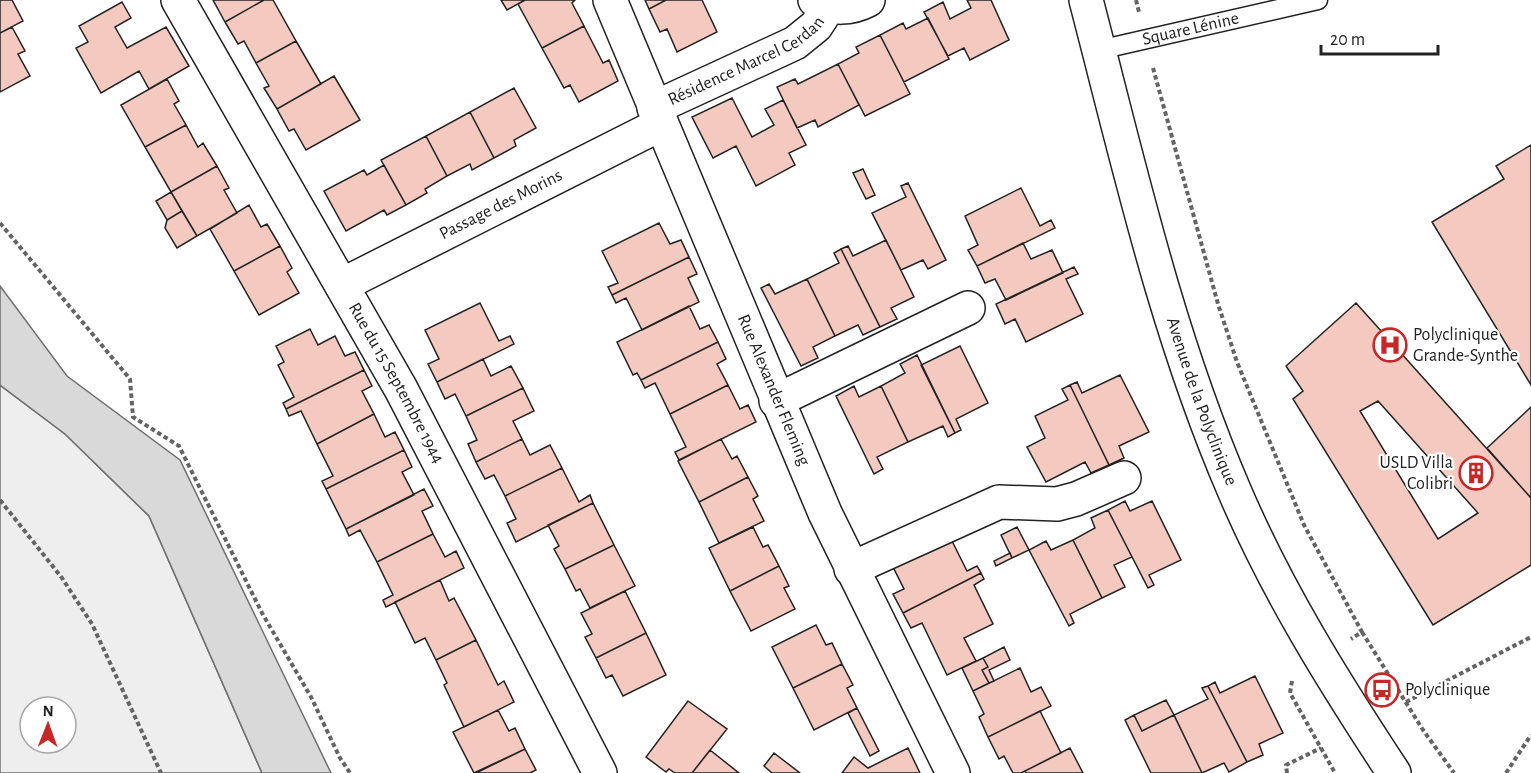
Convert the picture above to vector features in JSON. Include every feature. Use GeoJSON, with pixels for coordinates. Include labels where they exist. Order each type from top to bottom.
{"type":"FeatureCollection","features":[{"type":"Feature","properties":{"kind":"street","name":"Rue du 15 Septembre 1944"},"geometry":{"type":"LineString","coordinates":[[178,0],[401,389],[600,773]]}},
{"type":"Feature","properties":{"kind":"street","name":"Rue Alexander Fleming"},"geometry":{"type":"LineString","coordinates":[[610,0],[776,400],[850,569],[953,773]]}},
{"type":"Feature","properties":{"kind":"street","name":"Résidence Marcel Cerdan"},"geometry":{"type":"LineString","coordinates":[[657,116],[795,43],[816,26],[822,3],[849,7],[868,0]]}},
{"type":"Feature","properties":{"kind":"street","name":"Avenue de la Polyclinique"},"geometry":{"type":"LineString","coordinates":[[1086,0],[1154,261],[1197,398],[1235,492],[1267,562],[1320,659],[1394,773]]}},
{"type":"Feature","properties":{"kind":"street","name":"Passage des Morins"},"geometry":{"type":"LineString","coordinates":[[342,285],[657,116]]}},
{"type":"Feature","properties":{"kind":"street"},"geometry":{"type":"LineString","coordinates":[[776,400],[968,309]]}},
{"type":"Feature","properties":{"kind":"street"},"geometry":{"type":"LineString","coordinates":[[850,569],[999,502],[1057,504],[1076,499],[1124,478]]}},
{"type":"Feature","properties":{"kind":"lane","name":"Square Lénine"},"geometry":{"type":"LineString","coordinates":[[1099,50],[1318,0]]}},
{"type":"Feature","properties":{"kind":"path"},"geometry":{"type":"LineString","coordinates":[[1136,0],[1218,304],[1237,362],[1304,525],[1362,632],[1423,730],[1454,773]]}},
{"type":"Feature","properties":{"kind":"path"},"geometry":{"type":"LineString","coordinates":[[0,223],[130,379],[133,417],[179,446],[262,613],[350,773]]}},
{"type":"Feature","properties":{"kind":"path"},"geometry":{"type":"LineString","coordinates":[[0,500],[62,578],[92,624],[161,773]]}},
{"type":"Feature","properties":{"kind":"path"},"geometry":{"type":"LineString","coordinates":[[1320,659],[1362,632]]}},
{"type":"Feature","properties":{"kind":"path"},"geometry":{"type":"LineString","coordinates":[[1406,702],[1531,638]]}},
{"type":"Feature","properties":{"kind":"path"},"geometry":{"type":"LineString","coordinates":[[1506,773],[1531,735]]}},
{"type":"Feature","properties":{"kind":"path"},"geometry":{"type":"LineString","coordinates":[[1287,773],[1286,765],[1321,748]]}},
{"type":"Feature","properties":{"kind":"shaded area"},"geometry":{"type":"Polygon","coordinates":[[[0,286],[67,376],[180,460],[331,773],[262,773],[149,516],[65,434],[0,385],[0,286]]]}},
{"type":"Feature","properties":{"kind":"shaded area"},"geometry":{"type":"Polygon","coordinates":[[[0,385],[65,434],[149,516],[262,773],[0,773],[0,385]]]}},
{"type":"Feature","properties":{"kind":"building"},"geometry":{"type":"Polygon","coordinates":[[[0,0],[12,0],[23,21],[0,33],[0,0]]]}},
{"type":"Feature","properties":{"kind":"building"},"geometry":{"type":"Polygon","coordinates":[[[213,0],[264,0],[225,22],[213,0]]]}},
{"type":"Feature","properties":{"kind":"building"},"geometry":{"type":"Polygon","coordinates":[[[264,0],[273,0],[296,41],[256,63],[244,41],[238,44],[225,22],[264,0]]]}},
{"type":"Feature","properties":{"kind":"building"},"geometry":{"type":"Polygon","coordinates":[[[501,0],[525,0],[507,10],[501,0]]]}},
{"type":"Feature","properties":{"kind":"building"},"geometry":{"type":"Polygon","coordinates":[[[525,0],[575,0],[572,3],[584,26],[542,48],[518,4],[525,0]]]}},
{"type":"Feature","properties":{"kind":"building"},"geometry":{"type":"Polygon","coordinates":[[[645,0],[666,0],[649,9],[645,0]]]}},
{"type":"Feature","properties":{"kind":"building"},"geometry":{"type":"Polygon","coordinates":[[[666,0],[702,0],[717,32],[677,52],[667,29],[660,32],[649,9],[666,0]]]}},
{"type":"Feature","properties":{"kind":"building"},"geometry":{"type":"Polygon","coordinates":[[[967,0],[991,0],[1009,40],[970,60],[964,48],[948,56],[924,12],[943,2],[950,19],[971,8],[967,0]]]}},
{"type":"Feature","properties":{"kind":"building"},"geometry":{"type":"Polygon","coordinates":[[[122,2],[131,18],[115,27],[127,48],[166,27],[189,66],[149,89],[139,71],[101,93],[76,48],[88,42],[79,26],[122,2]]]}},
{"type":"Feature","properties":{"kind":"building"},"geometry":{"type":"Polygon","coordinates":[[[928,18],[949,59],[904,82],[880,35],[903,23],[906,29],[928,18]]]}},
{"type":"Feature","properties":{"kind":"building"},"geometry":{"type":"Polygon","coordinates":[[[584,26],[603,63],[609,60],[618,81],[579,102],[570,85],[564,88],[542,48],[584,26]]]}},
{"type":"Feature","properties":{"kind":"building"},"geometry":{"type":"Polygon","coordinates":[[[12,27],[25,51],[18,54],[30,76],[0,92],[0,33],[12,27]]]}},
{"type":"Feature","properties":{"kind":"building"},"geometry":{"type":"Polygon","coordinates":[[[880,35],[910,94],[865,116],[838,64],[859,53],[856,47],[880,35]]]}},
{"type":"Feature","properties":{"kind":"building"},"geometry":{"type":"Polygon","coordinates":[[[296,41],[321,84],[277,109],[264,88],[269,86],[256,63],[296,41]]]}},
{"type":"Feature","properties":{"kind":"building"},"geometry":{"type":"Polygon","coordinates":[[[838,64],[859,105],[818,127],[815,120],[797,128],[777,87],[795,79],[798,84],[838,64]]]}},
{"type":"Feature","properties":{"kind":"building"},"geometry":{"type":"Polygon","coordinates":[[[334,76],[360,120],[306,150],[294,129],[289,131],[277,109],[334,76]]]}},
{"type":"Feature","properties":{"kind":"building"},"geometry":{"type":"Polygon","coordinates":[[[167,79],[179,101],[174,104],[186,125],[145,147],[121,105],[167,79]]]}},
{"type":"Feature","properties":{"kind":"building"},"geometry":{"type":"Polygon","coordinates":[[[514,88],[536,128],[514,140],[516,146],[494,158],[470,112],[514,88]]]}},
{"type":"Feature","properties":{"kind":"building"},"geometry":{"type":"Polygon","coordinates":[[[732,98],[752,137],[774,125],[765,109],[783,100],[806,145],[789,153],[795,165],[756,186],[736,146],[713,158],[692,117],[732,98]]]}},
{"type":"Feature","properties":{"kind":"building"},"geometry":{"type":"Polygon","coordinates":[[[470,112],[494,158],[472,170],[470,164],[447,176],[426,136],[470,112]]]}},
{"type":"Feature","properties":{"kind":"building"},"geometry":{"type":"Polygon","coordinates":[[[186,125],[198,147],[203,143],[217,166],[171,192],[145,147],[186,125]]]}},
{"type":"Feature","properties":{"kind":"building"},"geometry":{"type":"Polygon","coordinates":[[[426,136],[447,176],[425,189],[427,193],[406,205],[381,160],[426,136]]]}},
{"type":"Feature","properties":{"kind":"building"},"geometry":{"type":"Polygon","coordinates":[[[1531,145],[1531,385],[1432,222],[1504,179],[1496,166],[1531,145]]]}},
{"type":"Feature","properties":{"kind":"building"},"geometry":{"type":"Polygon","coordinates":[[[384,165],[406,205],[387,215],[384,210],[346,231],[324,191],[364,170],[367,175],[384,165]]]}},
{"type":"Feature","properties":{"kind":"building"},"geometry":{"type":"Polygon","coordinates":[[[217,166],[229,188],[224,190],[237,213],[197,236],[171,192],[217,166]]]}},
{"type":"Feature","properties":{"kind":"building"},"geometry":{"type":"Polygon","coordinates":[[[863,169],[875,195],[866,199],[853,173],[863,169]]]}},
{"type":"Feature","properties":{"kind":"building"},"geometry":{"type":"Polygon","coordinates":[[[908,183],[946,260],[928,269],[923,260],[901,270],[872,213],[906,197],[901,186],[908,183]]]}},
{"type":"Feature","properties":{"kind":"building"},"geometry":{"type":"Polygon","coordinates":[[[1021,188],[1040,226],[1051,220],[1055,228],[977,266],[968,250],[978,245],[965,216],[1021,188]]]}},
{"type":"Feature","properties":{"kind":"building"},"geometry":{"type":"Polygon","coordinates":[[[171,192],[182,211],[167,220],[156,201],[171,192]]]}},
{"type":"Feature","properties":{"kind":"building"},"geometry":{"type":"Polygon","coordinates":[[[249,205],[261,227],[267,224],[280,246],[234,271],[210,229],[249,205]]]}},
{"type":"Feature","properties":{"kind":"building"},"geometry":{"type":"Polygon","coordinates":[[[182,211],[197,236],[177,248],[165,228],[167,220],[182,211]]]}},
{"type":"Feature","properties":{"kind":"building"},"geometry":{"type":"Polygon","coordinates":[[[659,223],[670,244],[681,240],[689,257],[612,295],[608,287],[618,283],[602,251],[659,223]]]}},
{"type":"Feature","properties":{"kind":"building"},"geometry":{"type":"Polygon","coordinates":[[[886,240],[914,297],[891,308],[897,319],[880,327],[841,249],[848,246],[853,256],[886,240]]]}},
{"type":"Feature","properties":{"kind":"building"},"geometry":{"type":"Polygon","coordinates":[[[1023,243],[1031,259],[1052,250],[1063,273],[1006,300],[995,279],[985,283],[977,266],[1023,243]]]}},
{"type":"Feature","properties":{"kind":"building"},"geometry":{"type":"Polygon","coordinates":[[[280,246],[292,268],[287,272],[299,293],[259,315],[234,271],[280,246]]]}},
{"type":"Feature","properties":{"kind":"building"},"geometry":{"type":"Polygon","coordinates":[[[841,249],[880,327],[863,335],[858,325],[835,336],[807,279],[839,263],[834,253],[841,249]]]}},
{"type":"Feature","properties":{"kind":"building"},"geometry":{"type":"Polygon","coordinates":[[[689,257],[697,274],[688,278],[699,302],[642,330],[626,298],[616,303],[612,295],[689,257]]]}},
{"type":"Feature","properties":{"kind":"building"},"geometry":{"type":"Polygon","coordinates":[[[1074,267],[1078,274],[1066,279],[1083,314],[1026,342],[1015,319],[1005,324],[996,304],[1074,267]]]}},
{"type":"Feature","properties":{"kind":"building"},"geometry":{"type":"Polygon","coordinates":[[[807,279],[835,336],[813,347],[818,358],[801,366],[761,288],[769,284],[775,294],[807,279]]]}},
{"type":"Feature","properties":{"kind":"building"},"geometry":{"type":"Polygon","coordinates":[[[480,303],[499,341],[510,336],[514,344],[437,382],[428,364],[439,359],[425,330],[480,303]]]}},
{"type":"Feature","properties":{"kind":"building","name":"USLD Villa Colibri"},"geometry":{"type":"Polygon","coordinates":[[[1356,303],[1531,498],[1531,565],[1433,625],[1293,399],[1303,391],[1286,366],[1356,303]],[[1378,401],[1360,411],[1438,539],[1478,513],[1378,401]]]}},
{"type":"Feature","properties":{"kind":"building"},"geometry":{"type":"Polygon","coordinates":[[[689,306],[700,329],[709,325],[718,342],[641,380],[637,373],[633,375],[617,342],[689,306]]]}},
{"type":"Feature","properties":{"kind":"building"},"geometry":{"type":"Polygon","coordinates":[[[310,329],[318,345],[335,336],[345,356],[355,352],[364,370],[286,409],[283,403],[294,397],[278,365],[284,362],[276,346],[310,329]]]}},
{"type":"Feature","properties":{"kind":"building"},"geometry":{"type":"Polygon","coordinates":[[[718,342],[726,359],[717,364],[728,385],[670,414],[655,383],[645,388],[641,380],[718,342]]]}},
{"type":"Feature","properties":{"kind":"building"},"geometry":{"type":"Polygon","coordinates":[[[960,346],[988,403],[956,419],[961,430],[955,433],[921,365],[960,346]]]}},
{"type":"Feature","properties":{"kind":"building"},"geometry":{"type":"Polygon","coordinates":[[[917,355],[955,433],[948,437],[943,426],[908,442],[881,386],[905,373],[900,364],[917,355]]]}},
{"type":"Feature","properties":{"kind":"building"},"geometry":{"type":"Polygon","coordinates":[[[483,359],[491,376],[511,366],[523,388],[466,416],[455,394],[445,399],[437,382],[483,359]]]}},
{"type":"Feature","properties":{"kind":"building"},"geometry":{"type":"Polygon","coordinates":[[[364,370],[372,386],[362,391],[374,414],[317,444],[301,411],[289,416],[286,409],[364,370]]]}},
{"type":"Feature","properties":{"kind":"building"},"geometry":{"type":"Polygon","coordinates":[[[1120,375],[1149,432],[1119,446],[1124,458],[1109,465],[1070,385],[1077,382],[1082,393],[1120,375]]]}},
{"type":"Feature","properties":{"kind":"building"},"geometry":{"type":"Polygon","coordinates":[[[728,385],[740,409],[748,405],[756,422],[679,460],[675,452],[686,447],[670,414],[728,385]]]}},
{"type":"Feature","properties":{"kind":"building"},"geometry":{"type":"Polygon","coordinates":[[[1070,385],[1109,465],[1091,473],[1085,462],[1046,482],[1027,447],[1045,438],[1035,416],[1068,400],[1062,389],[1070,385]]]}},
{"type":"Feature","properties":{"kind":"building"},"geometry":{"type":"Polygon","coordinates":[[[854,386],[859,397],[881,386],[908,442],[877,457],[883,469],[874,474],[836,396],[854,386]]]}},
{"type":"Feature","properties":{"kind":"building"},"geometry":{"type":"Polygon","coordinates":[[[523,388],[534,411],[513,421],[522,439],[476,462],[468,444],[477,440],[466,416],[523,388]]]}},
{"type":"Feature","properties":{"kind":"building"},"geometry":{"type":"Polygon","coordinates":[[[1531,407],[1531,498],[1487,448],[1531,407]]]}},
{"type":"Feature","properties":{"kind":"building"},"geometry":{"type":"Polygon","coordinates":[[[374,414],[385,437],[395,432],[404,450],[326,489],[322,481],[333,476],[317,444],[374,414]]]}},
{"type":"Feature","properties":{"kind":"building"},"geometry":{"type":"Polygon","coordinates":[[[522,439],[530,455],[550,445],[562,468],[505,496],[494,475],[485,479],[476,462],[522,439]]]}},
{"type":"Feature","properties":{"kind":"building"},"geometry":{"type":"Polygon","coordinates":[[[721,439],[732,459],[737,456],[748,477],[699,502],[678,461],[721,439]]]}},
{"type":"Feature","properties":{"kind":"building"},"geometry":{"type":"Polygon","coordinates":[[[404,450],[412,467],[402,472],[414,495],[346,529],[326,489],[404,450]]]}},
{"type":"Feature","properties":{"kind":"building"},"geometry":{"type":"Polygon","coordinates":[[[562,468],[579,502],[590,495],[593,503],[516,542],[507,523],[516,519],[505,496],[562,468]]]}},
{"type":"Feature","properties":{"kind":"building"},"geometry":{"type":"Polygon","coordinates":[[[748,477],[758,496],[753,499],[764,521],[719,543],[699,502],[748,477]]]}},
{"type":"Feature","properties":{"kind":"building"},"geometry":{"type":"Polygon","coordinates":[[[424,489],[433,506],[422,511],[433,534],[377,562],[360,530],[349,536],[346,529],[424,489]]]}},
{"type":"Feature","properties":{"kind":"building"},"geometry":{"type":"Polygon","coordinates":[[[1125,501],[1130,511],[1152,501],[1181,560],[1149,575],[1154,585],[1148,588],[1108,510],[1125,501]]]}},
{"type":"Feature","properties":{"kind":"building"},"geometry":{"type":"Polygon","coordinates":[[[593,503],[614,545],[565,569],[554,549],[559,546],[548,525],[593,503]]]}},
{"type":"Feature","properties":{"kind":"building"},"geometry":{"type":"Polygon","coordinates":[[[1108,510],[1132,557],[1114,565],[1125,587],[1102,598],[1073,540],[1095,528],[1091,518],[1108,510]]]}},
{"type":"Feature","properties":{"kind":"building"},"geometry":{"type":"Polygon","coordinates":[[[753,527],[763,547],[768,545],[779,566],[730,591],[709,548],[753,527]]]}},
{"type":"Feature","properties":{"kind":"building"},"geometry":{"type":"Polygon","coordinates":[[[1017,527],[1029,550],[1012,558],[1001,535],[1017,527]]]}},
{"type":"Feature","properties":{"kind":"building"},"geometry":{"type":"Polygon","coordinates":[[[433,534],[445,557],[456,551],[464,568],[386,607],[383,600],[393,595],[377,562],[433,534]]]}},
{"type":"Feature","properties":{"kind":"building"},"geometry":{"type":"Polygon","coordinates":[[[951,539],[967,571],[977,566],[981,573],[903,613],[893,594],[904,589],[893,567],[951,539]]]}},
{"type":"Feature","properties":{"kind":"building"},"geometry":{"type":"Polygon","coordinates":[[[1073,540],[1102,598],[1070,614],[1074,623],[1069,626],[1029,550],[1046,541],[1051,550],[1073,540]]]}},
{"type":"Feature","properties":{"kind":"building"},"geometry":{"type":"Polygon","coordinates":[[[614,545],[635,586],[590,608],[580,589],[576,591],[565,569],[614,545]]]}},
{"type":"Feature","properties":{"kind":"building"},"geometry":{"type":"Polygon","coordinates":[[[1010,553],[1012,558],[996,566],[994,561],[1010,553]]]}},
{"type":"Feature","properties":{"kind":"building"},"geometry":{"type":"Polygon","coordinates":[[[779,566],[789,586],[784,588],[795,609],[751,631],[730,591],[779,566]]]}},
{"type":"Feature","properties":{"kind":"building"},"geometry":{"type":"Polygon","coordinates":[[[981,573],[984,579],[974,585],[993,624],[964,638],[976,661],[947,675],[922,623],[911,628],[903,613],[981,573]]]}},
{"type":"Feature","properties":{"kind":"building"},"geometry":{"type":"Polygon","coordinates":[[[440,580],[449,601],[454,598],[476,640],[436,660],[425,638],[415,643],[395,602],[440,580]]]}},
{"type":"Feature","properties":{"kind":"building"},"geometry":{"type":"Polygon","coordinates":[[[625,591],[646,633],[596,658],[585,637],[592,634],[581,613],[625,591]]]}},
{"type":"Feature","properties":{"kind":"building"},"geometry":{"type":"Polygon","coordinates":[[[816,625],[826,645],[832,643],[842,664],[793,688],[772,647],[816,625]]]}},
{"type":"Feature","properties":{"kind":"building"},"geometry":{"type":"Polygon","coordinates":[[[646,633],[666,675],[623,696],[612,675],[606,678],[596,658],[646,633]]]}},
{"type":"Feature","properties":{"kind":"building"},"geometry":{"type":"Polygon","coordinates":[[[476,640],[498,685],[504,681],[514,702],[464,727],[444,685],[447,683],[436,660],[476,640]]]}},
{"type":"Feature","properties":{"kind":"building"},"geometry":{"type":"Polygon","coordinates":[[[1004,647],[1010,660],[989,670],[994,681],[989,683],[982,670],[988,667],[983,658],[1004,647]]]}},
{"type":"Feature","properties":{"kind":"building"},"geometry":{"type":"Polygon","coordinates":[[[983,658],[988,667],[982,670],[989,683],[973,691],[962,668],[983,658]]]}},
{"type":"Feature","properties":{"kind":"building"},"geometry":{"type":"Polygon","coordinates":[[[842,664],[853,685],[847,688],[857,708],[814,730],[793,688],[842,664]]]}},
{"type":"Feature","properties":{"kind":"building"},"geometry":{"type":"Polygon","coordinates":[[[1020,668],[1031,692],[1041,687],[1051,706],[988,737],[979,717],[984,714],[973,691],[1020,668]]]}},
{"type":"Feature","properties":{"kind":"building"},"geometry":{"type":"Polygon","coordinates":[[[1255,676],[1283,733],[1259,744],[1263,755],[1247,762],[1208,686],[1215,682],[1220,693],[1255,676]]]}},
{"type":"Feature","properties":{"kind":"building"},"geometry":{"type":"Polygon","coordinates":[[[1208,686],[1247,762],[1229,772],[1224,763],[1202,773],[1174,715],[1208,699],[1202,688],[1208,686]]]}},
{"type":"Feature","properties":{"kind":"building"},"geometry":{"type":"Polygon","coordinates":[[[1166,700],[1174,715],[1142,731],[1134,715],[1166,700]]]}},
{"type":"Feature","properties":{"kind":"building"},"geometry":{"type":"Polygon","coordinates":[[[688,701],[727,729],[692,773],[675,773],[669,769],[666,772],[646,757],[688,701]]]}},
{"type":"Feature","properties":{"kind":"building"},"geometry":{"type":"Polygon","coordinates":[[[857,708],[879,751],[870,756],[848,713],[857,708]]]}},
{"type":"Feature","properties":{"kind":"building"},"geometry":{"type":"Polygon","coordinates":[[[498,710],[509,731],[515,728],[525,749],[474,773],[453,732],[498,710]]]}},
{"type":"Feature","properties":{"kind":"building"},"geometry":{"type":"Polygon","coordinates":[[[1040,711],[1061,753],[1021,773],[1013,773],[1004,756],[999,759],[988,737],[1040,711]]]}},
{"type":"Feature","properties":{"kind":"building"},"geometry":{"type":"Polygon","coordinates":[[[1134,715],[1142,731],[1174,715],[1202,773],[1151,773],[1125,720],[1134,715]]]}},
{"type":"Feature","properties":{"kind":"building"},"geometry":{"type":"Polygon","coordinates":[[[908,748],[920,773],[842,773],[854,757],[868,768],[908,748]]]}},
{"type":"Feature","properties":{"kind":"building"},"geometry":{"type":"Polygon","coordinates":[[[1070,748],[1083,773],[1026,773],[1025,771],[1070,748]]]}},
{"type":"Feature","properties":{"kind":"building"},"geometry":{"type":"Polygon","coordinates":[[[525,749],[536,770],[530,773],[476,773],[525,749]]]}},
{"type":"Feature","properties":{"kind":"building"},"geometry":{"type":"Polygon","coordinates":[[[710,750],[739,773],[692,773],[710,750]]]}},
{"type":"Feature","properties":{"kind":"building"},"geometry":{"type":"Polygon","coordinates":[[[774,753],[800,773],[772,773],[764,766],[774,753]]]}},
{"type":"Feature","properties":{"kind":"place","name":"Polyclinique Grande-Synthe"},"geometry":{"type":"Point","coordinates":[1390,345]}},
{"type":"Feature","properties":{"kind":"place","name":"USLD Villa Colibri"},"geometry":{"type":"Point","coordinates":[1476,473]}},
{"type":"Feature","properties":{"kind":"place","name":"Polyclinique"},"geometry":{"type":"Point","coordinates":[1382,690]}}]}
